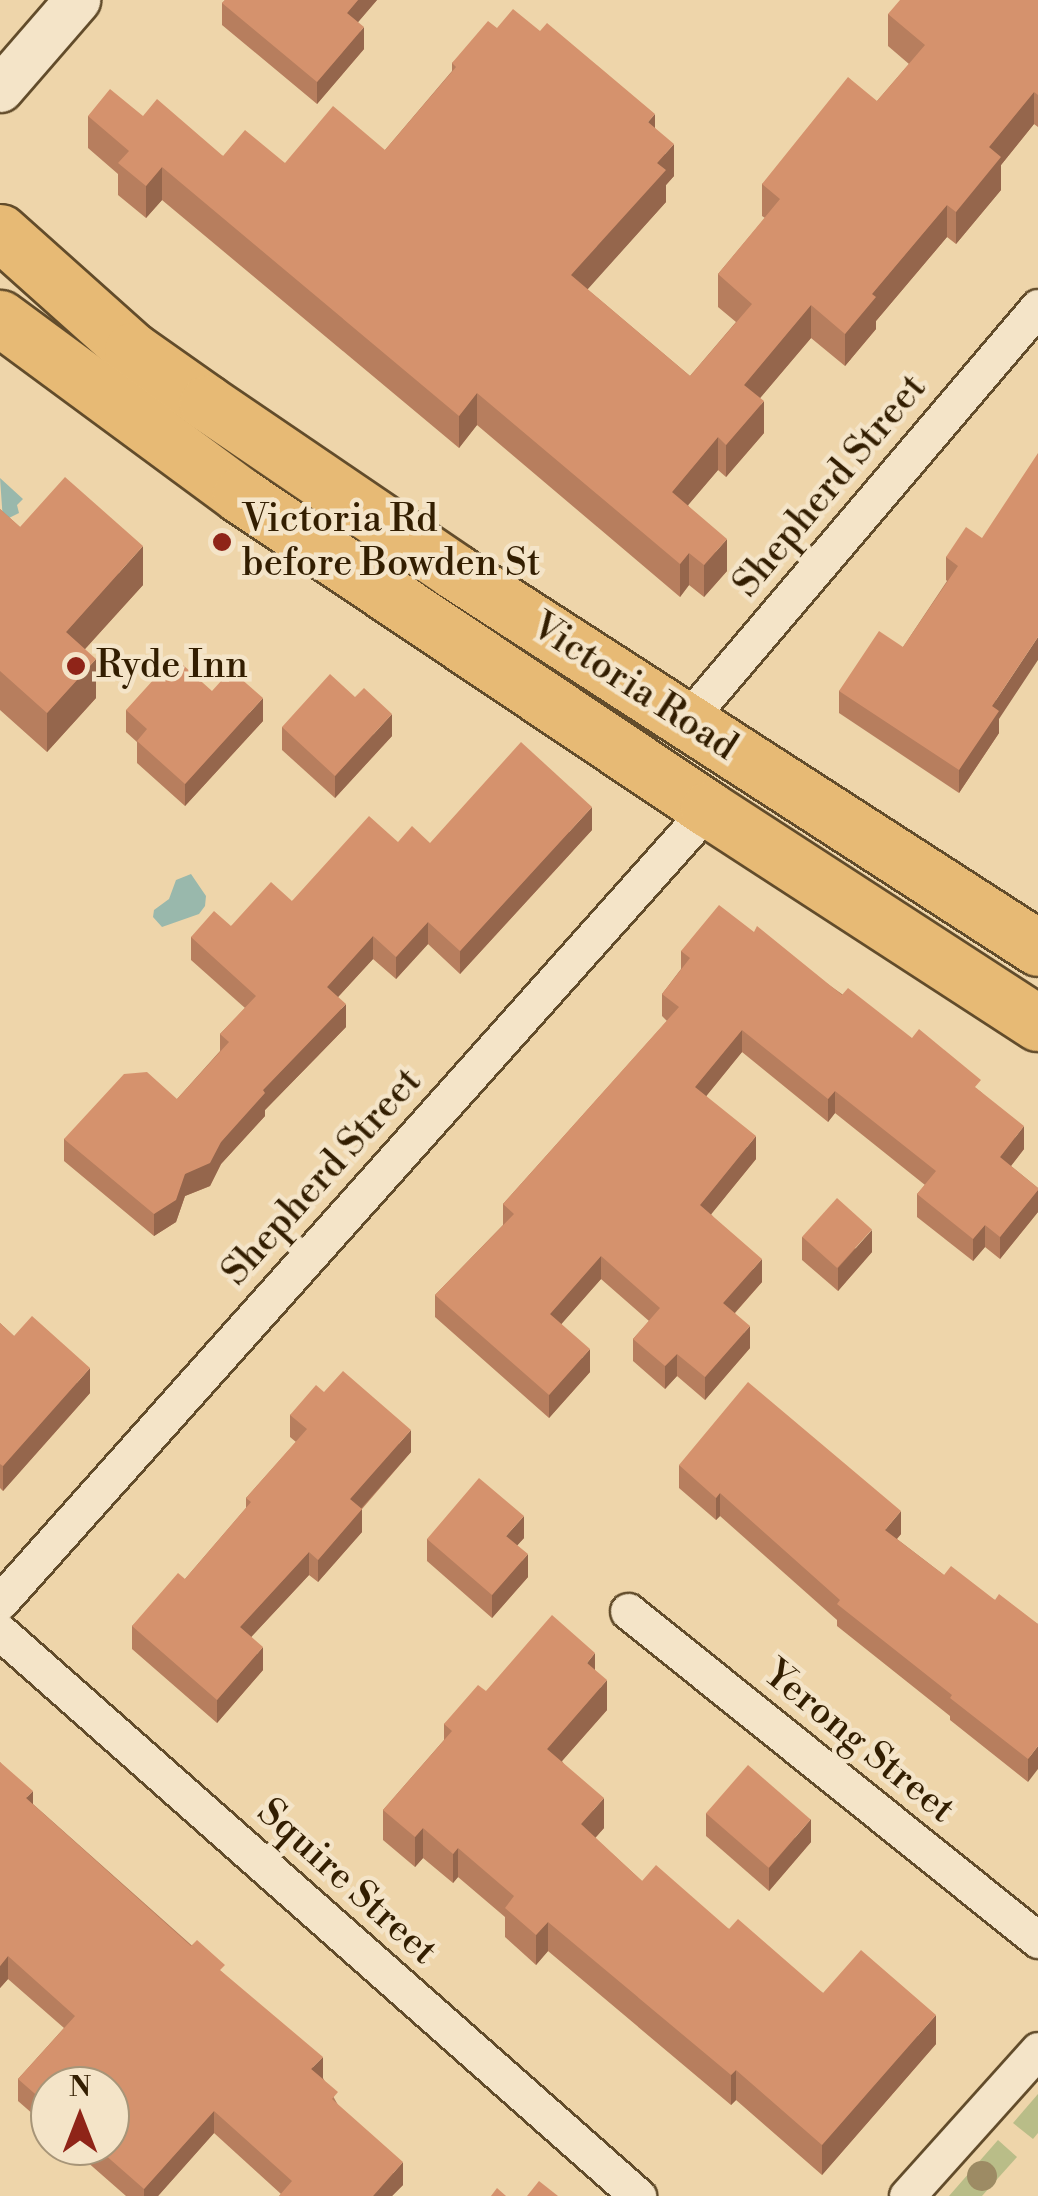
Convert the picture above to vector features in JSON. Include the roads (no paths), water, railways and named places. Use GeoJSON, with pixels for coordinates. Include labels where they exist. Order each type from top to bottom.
{"type":"FeatureCollection","features":[{"type":"Feature","properties":{"kind":"highway","name":"Victoria Road"},"geometry":{"type":"LineString","coordinates":[[0,232],[132,350],[207,403],[1038,948]]}},
{"type":"Feature","properties":{"kind":"highway","name":"Victoria Road"},"geometry":{"type":"LineString","coordinates":[[0,318],[240,495],[708,809],[1038,1023]]}},
{"type":"Feature","properties":{"kind":"street"},"geometry":{"type":"LineString","coordinates":[[0,90],[77,0]]}},
{"type":"Feature","properties":{"kind":"street","name":"Shepherd Street"},"geometry":{"type":"LineString","coordinates":[[687,720],[1038,307]]}},
{"type":"Feature","properties":{"kind":"street","name":"Shepherd Street"},"geometry":{"type":"LineString","coordinates":[[0,1602],[708,809]]}},
{"type":"Feature","properties":{"kind":"street","name":"Yerong Street"},"geometry":{"type":"LineString","coordinates":[[628,1611],[1038,1940]]}},
{"type":"Feature","properties":{"kind":"street","name":"Squire Street"},"geometry":{"type":"LineString","coordinates":[[0,1632],[638,2196]]}},
{"type":"Feature","properties":{"kind":"street"},"geometry":{"type":"LineString","coordinates":[[906,2196],[1038,2050]]}},
{"type":"Feature","properties":{"kind":"place","name":"Victoria Rd before Bowden St"},"geometry":{"type":"Point","coordinates":[222,542]}},
{"type":"Feature","properties":{"kind":"place","name":"Ryde Inn"},"geometry":{"type":"Point","coordinates":[76,666]}}]}
